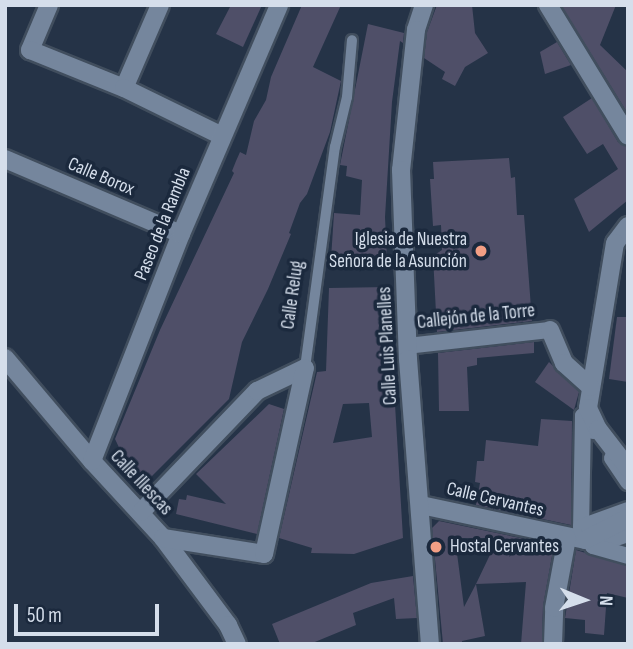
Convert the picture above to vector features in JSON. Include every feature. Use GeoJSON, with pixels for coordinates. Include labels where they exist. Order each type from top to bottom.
{"type":"FeatureCollection","features":[{"type":"Feature","properties":{"kind":"street"},"geometry":{"type":"LineString","coordinates":[[48,5],[30,50],[124,89],[222,136]]}},
{"type":"Feature","properties":{"kind":"street"},"geometry":{"type":"LineString","coordinates":[[124,89],[160,5]]}},
{"type":"Feature","properties":{"kind":"street","name":"Paseo de la Rambla"},"geometry":{"type":"LineString","coordinates":[[92,461],[181,234],[279,5]]}},
{"type":"Feature","properties":{"kind":"street","name":"Calle Luis Planelles"},"geometry":{"type":"LineString","coordinates":[[424,5],[416,30],[401,170],[407,346],[430,644]]}},
{"type":"Feature","properties":{"kind":"street"},"geometry":{"type":"LineString","coordinates":[[548,5],[628,136]]}},
{"type":"Feature","properties":{"kind":"street","name":"Calle Borox"},"geometry":{"type":"LineString","coordinates":[[5,159],[181,234]]}},
{"type":"Feature","properties":{"kind":"street"},"geometry":{"type":"LineString","coordinates":[[628,226],[615,243],[588,416],[628,482]]}},
{"type":"Feature","properties":{"kind":"street"},"geometry":{"type":"LineString","coordinates":[[550,330],[564,363],[591,387]]}},
{"type":"Feature","properties":{"kind":"street","name":"Callejón de la Torre"},"geometry":{"type":"LineString","coordinates":[[407,346],[550,330]]}},
{"type":"Feature","properties":{"kind":"street","name":"Calle Illescas"},"geometry":{"type":"LineString","coordinates":[[5,358],[92,461],[163,538],[228,625],[237,644]]}},
{"type":"Feature","properties":{"kind":"street"},"geometry":{"type":"LineString","coordinates":[[141,512],[257,391],[304,368]]}},
{"type":"Feature","properties":{"kind":"street","name":"Calle Relug"},"geometry":{"type":"LineString","coordinates":[[163,538],[264,554],[304,368]]}},
{"type":"Feature","properties":{"kind":"street"},"geometry":{"type":"LineString","coordinates":[[553,644],[554,608],[581,527],[583,416],[588,416]]}},
{"type":"Feature","properties":{"kind":"street"},"geometry":{"type":"LineString","coordinates":[[588,416],[628,468]]}},
{"type":"Feature","properties":{"kind":"street","name":"Calle Cervantes"},"geometry":{"type":"LineString","coordinates":[[421,505],[577,537]]}},
{"type":"Feature","properties":{"kind":"street"},"geometry":{"type":"LineString","coordinates":[[577,537],[628,510]]}},
{"type":"Feature","properties":{"kind":"street"},"geometry":{"type":"LineString","coordinates":[[577,537],[628,518]]}},
{"type":"Feature","properties":{"kind":"street"},"geometry":{"type":"LineString","coordinates":[[577,537],[628,534]]}},
{"type":"Feature","properties":{"kind":"street"},"geometry":{"type":"LineString","coordinates":[[577,537],[628,556]]}},
{"type":"Feature","properties":{"kind":"lane","name":"Calle Relug"},"geometry":{"type":"LineString","coordinates":[[304,368],[335,147],[347,97],[352,40]]}},
{"type":"Feature","properties":{"kind":"building"},"geometry":{"type":"Polygon","coordinates":[[[231,5],[262,5],[243,47],[216,34],[231,5]]]}},
{"type":"Feature","properties":{"kind":"building"},"geometry":{"type":"Polygon","coordinates":[[[302,5],[341,5],[313,67],[341,81],[330,132],[268,289],[242,342],[229,399],[145,483],[124,458],[115,439],[160,330],[234,173],[232,171],[240,152],[246,155],[254,121],[266,100],[271,77],[302,5]]]}},
{"type":"Feature","properties":{"kind":"building"},"geometry":{"type":"Polygon","coordinates":[[[437,5],[472,5],[475,33],[488,53],[465,67],[455,86],[442,79],[445,72],[424,58],[427,32],[437,5]]]}},
{"type":"Feature","properties":{"kind":"building"},"geometry":{"type":"Polygon","coordinates":[[[561,5],[616,5],[600,45],[628,72],[628,114],[561,5]]]}},
{"type":"Feature","properties":{"kind":"building"},"geometry":{"type":"Polygon","coordinates":[[[368,24],[404,33],[403,43],[400,41],[392,102],[385,217],[387,260],[331,259],[334,213],[360,215],[362,180],[346,176],[347,166],[340,165],[368,24]]]}},
{"type":"Feature","properties":{"kind":"building"},"geometry":{"type":"Polygon","coordinates":[[[557,42],[571,65],[545,74],[540,52],[557,42]]]}},
{"type":"Feature","properties":{"kind":"building"},"geometry":{"type":"Polygon","coordinates":[[[592,98],[618,142],[628,147],[628,200],[589,232],[574,199],[618,169],[603,144],[587,154],[563,117],[592,98]]]}},
{"type":"Feature","properties":{"kind":"building","name":"Iglesia de Nuestra Señora de la Asunción"},"geometry":{"type":"Polygon","coordinates":[[[509,158],[511,178],[515,177],[517,215],[524,215],[532,321],[437,332],[433,256],[442,250],[441,225],[433,226],[430,179],[434,179],[433,162],[509,158]]]}},
{"type":"Feature","properties":{"kind":"building"},"geometry":{"type":"Polygon","coordinates":[[[388,287],[403,538],[354,554],[311,553],[312,548],[279,538],[317,372],[326,371],[329,288],[388,287]],[[369,403],[343,404],[333,443],[372,437],[369,403]]]}},
{"type":"Feature","properties":{"kind":"building"},"geometry":{"type":"Polygon","coordinates":[[[617,317],[628,317],[628,382],[609,379],[617,317]]]}},
{"type":"Feature","properties":{"kind":"building"},"geometry":{"type":"Polygon","coordinates":[[[534,342],[534,353],[477,358],[477,365],[467,367],[469,411],[439,411],[438,353],[534,342]]]}},
{"type":"Feature","properties":{"kind":"building"},"geometry":{"type":"Polygon","coordinates":[[[549,362],[579,392],[574,410],[535,382],[549,362]]]}},
{"type":"Feature","properties":{"kind":"building"},"geometry":{"type":"Polygon","coordinates":[[[269,404],[284,409],[257,534],[176,514],[179,499],[186,500],[187,495],[226,504],[196,474],[269,404]]]}},
{"type":"Feature","properties":{"kind":"building"},"geometry":{"type":"Polygon","coordinates":[[[541,419],[572,421],[571,525],[476,505],[480,483],[475,482],[477,461],[484,461],[486,440],[538,446],[541,419]]]}},
{"type":"Feature","properties":{"kind":"building"},"geometry":{"type":"Polygon","coordinates":[[[439,521],[554,545],[543,606],[542,644],[521,644],[526,582],[476,584],[485,636],[462,641],[462,644],[443,644],[432,528],[439,521]],[[455,538],[464,607],[498,538],[455,538]]]}},
{"type":"Feature","properties":{"kind":"building"},"geometry":{"type":"Polygon","coordinates":[[[576,550],[628,566],[628,598],[607,593],[604,635],[585,633],[585,620],[565,618],[576,550]]]}},
{"type":"Feature","properties":{"kind":"building"},"geometry":{"type":"Polygon","coordinates":[[[413,576],[417,618],[396,619],[394,598],[353,613],[356,625],[310,644],[280,644],[272,624],[371,583],[413,576]]]}},
{"type":"Feature","properties":{"kind":"place","name":"Iglesia de Nuestra Señora de la Asunción"},"geometry":{"type":"Point","coordinates":[481,251]}},
{"type":"Feature","properties":{"kind":"place","name":"Hostal Cervantes"},"geometry":{"type":"Point","coordinates":[436,547]}}]}
